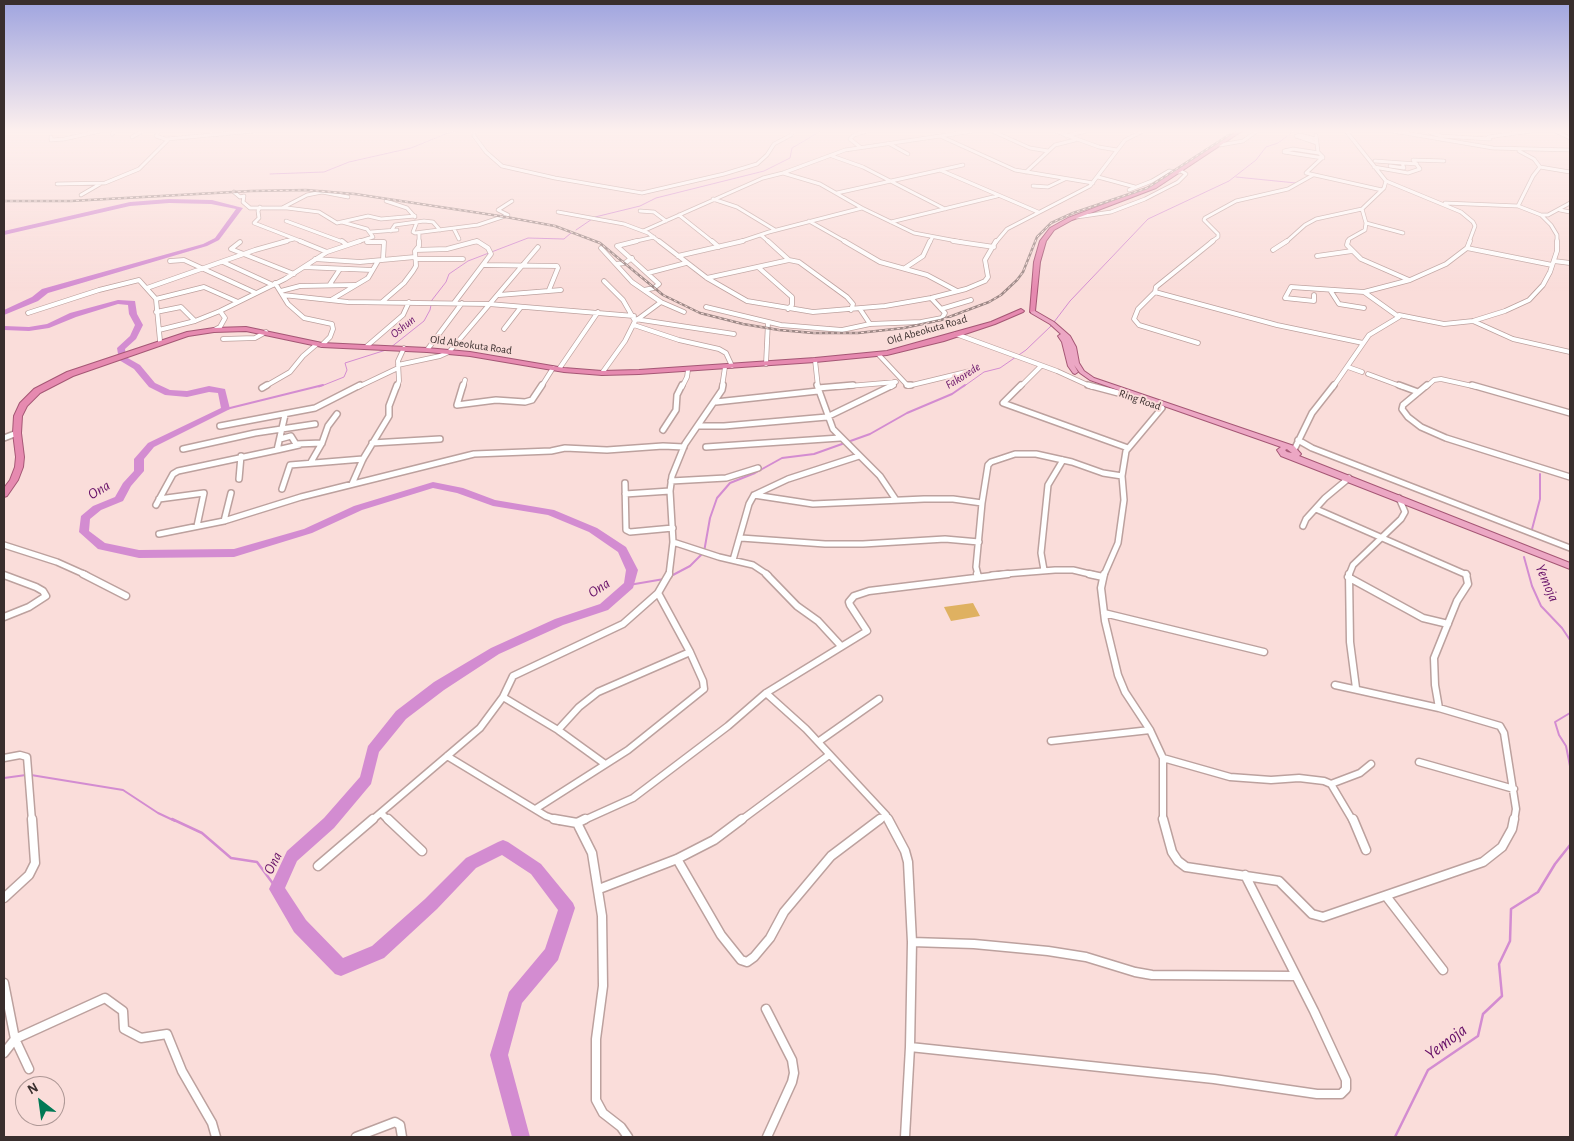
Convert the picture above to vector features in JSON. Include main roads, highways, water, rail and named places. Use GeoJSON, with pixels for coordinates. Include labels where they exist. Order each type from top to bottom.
{"type":"FeatureCollection","features":[{"type":"Feature","properties":{"kind":"highway"},"geometry":{"type":"LineString","coordinates":[[1027,310],[1037,262],[1045,237],[1056,226],[1158,184]]}},
{"type":"Feature","properties":{"kind":"highway"},"geometry":{"type":"LineString","coordinates":[[1027,310],[1033,288]]}},
{"type":"Feature","properties":{"kind":"highway","name":"Old Abeokuta Road"},"geometry":{"type":"LineString","coordinates":[[4,494],[14,480],[19,467],[18,416],[23,405],[37,390],[70,374],[186,334],[214,330],[246,329],[319,345],[367,346],[449,352],[602,373],[688,370],[878,354],[902,350],[994,323],[1027,310]]}},
{"type":"Feature","properties":{"kind":"main road","name":"Ring Road"},"geometry":{"type":"LineString","coordinates":[[1027,310],[1057,331],[1065,342],[1069,361],[1077,374],[1098,386],[1289,451],[1349,478],[1570,566]]}},
{"type":"Feature","properties":{"kind":"main road","name":"Ring Road"},"geometry":{"type":"LineString","coordinates":[[1027,310],[1052,323],[1068,337],[1073,347],[1076,363],[1082,372],[1092,379],[1289,451],[1570,560]]}},
{"type":"Feature","properties":{"kind":"waterway","name":"Oshun"},"geometry":{"type":"LineString","coordinates":[[576,230],[595,217],[640,206],[656,198],[711,184]]}},
{"type":"Feature","properties":{"kind":"waterway","name":"Fakorede"},"geometry":{"type":"LineString","coordinates":[[963,387],[984,372],[1000,368],[1026,350],[1051,326],[1070,301],[1148,219],[1222,184]]}},
{"type":"Feature","properties":{"kind":"waterway","name":"Ona"},"geometry":{"type":"LineString","coordinates":[[4,233],[130,204],[169,201],[212,202],[240,208],[217,239],[205,245],[45,291],[35,299],[4,313]]}},
{"type":"Feature","properties":{"kind":"waterway","name":"Oshun"},"geometry":{"type":"LineString","coordinates":[[390,348],[424,321],[430,310],[432,300],[446,282],[449,274],[468,261],[528,238],[564,239],[571,233]]}},
{"type":"Feature","properties":{"kind":"waterway","name":"Fakorede"},"geometry":{"type":"LineString","coordinates":[[4,328],[29,329],[49,326],[73,315],[118,302],[132,303],[133,314],[139,325],[133,337],[121,348],[122,358],[137,367],[152,385],[168,393],[187,394],[209,389],[222,391],[226,409],[151,445],[139,459],[139,471],[127,485],[119,499],[97,508],[85,518],[84,532],[102,546],[139,554],[234,553],[308,531],[358,508],[433,485],[459,490],[493,503],[550,512],[593,530],[622,550],[632,570],[629,585],[604,607],[559,622],[495,651],[439,686],[401,715],[373,750],[366,780],[329,823],[292,856],[277,889],[300,926],[341,968],[378,952],[431,904],[471,863],[503,847],[536,869],[567,908],[552,954],[515,998],[499,1055],[521,1137]]}},
{"type":"Feature","properties":{"kind":"waterway","name":"Oshun"},"geometry":{"type":"LineString","coordinates":[[319,387],[344,377],[347,370],[345,363],[386,350]]}},
{"type":"Feature","properties":{"kind":"waterway","name":"Oshun"},"geometry":{"type":"LineString","coordinates":[[226,409],[323,385]]}},
{"type":"Feature","properties":{"kind":"waterway","name":"Fakorede"},"geometry":{"type":"LineString","coordinates":[[671,576],[690,566],[704,552],[710,518],[717,498],[730,483],[755,473],[782,458],[814,454],[870,434],[907,413],[952,394],[965,385]]}},
{"type":"Feature","properties":{"kind":"waterway","name":"Yemoja"},"geometry":{"type":"LineString","coordinates":[[1531,533],[1540,499],[1540,474]]}},
{"type":"Feature","properties":{"kind":"waterway","name":"Yemoja"},"geometry":{"type":"LineString","coordinates":[[1524,557],[1532,586],[1541,606],[1562,628],[1570,640]]}},
{"type":"Feature","properties":{"kind":"waterway","name":"Fakorede"},"geometry":{"type":"LineString","coordinates":[[629,585],[664,579]]}},
{"type":"Feature","properties":{"kind":"waterway","name":"Yemoja"},"geometry":{"type":"LineString","coordinates":[[1570,669],[1570,674]]}},
{"type":"Feature","properties":{"kind":"waterway","name":"Yemoja"},"geometry":{"type":"LineString","coordinates":[[1570,713],[1555,722],[1559,735],[1566,746],[1570,766]]}},
{"type":"Feature","properties":{"kind":"waterway"},"geometry":{"type":"LineString","coordinates":[[4,778],[26,775]]}},
{"type":"Feature","properties":{"kind":"waterway"},"geometry":{"type":"LineString","coordinates":[[31,775],[123,790],[158,813],[175,821]]}},
{"type":"Feature","properties":{"kind":"waterway"},"geometry":{"type":"LineString","coordinates":[[172,819],[202,833],[231,858],[257,862],[277,889]]}},
{"type":"Feature","properties":{"kind":"waterway","name":"Yemoja"},"geometry":{"type":"LineString","coordinates":[[1395,1137],[1428,1070],[1478,1036],[1483,1014],[1502,996],[1499,964],[1510,941],[1511,909],[1538,892],[1555,864],[1570,845]]}},
{"type":"Feature","properties":{"kind":"railway"},"geometry":{"type":"LineString","coordinates":[[4,201],[71,201],[251,191],[306,190],[355,194],[506,217],[555,226],[600,243],[663,295],[700,313],[743,324],[779,330],[814,333],[858,333],[904,328],[941,320],[989,302],[1001,295],[1017,280],[1023,272],[1037,237],[1051,223],[1073,213],[1147,188],[1153,184]]}}]}
